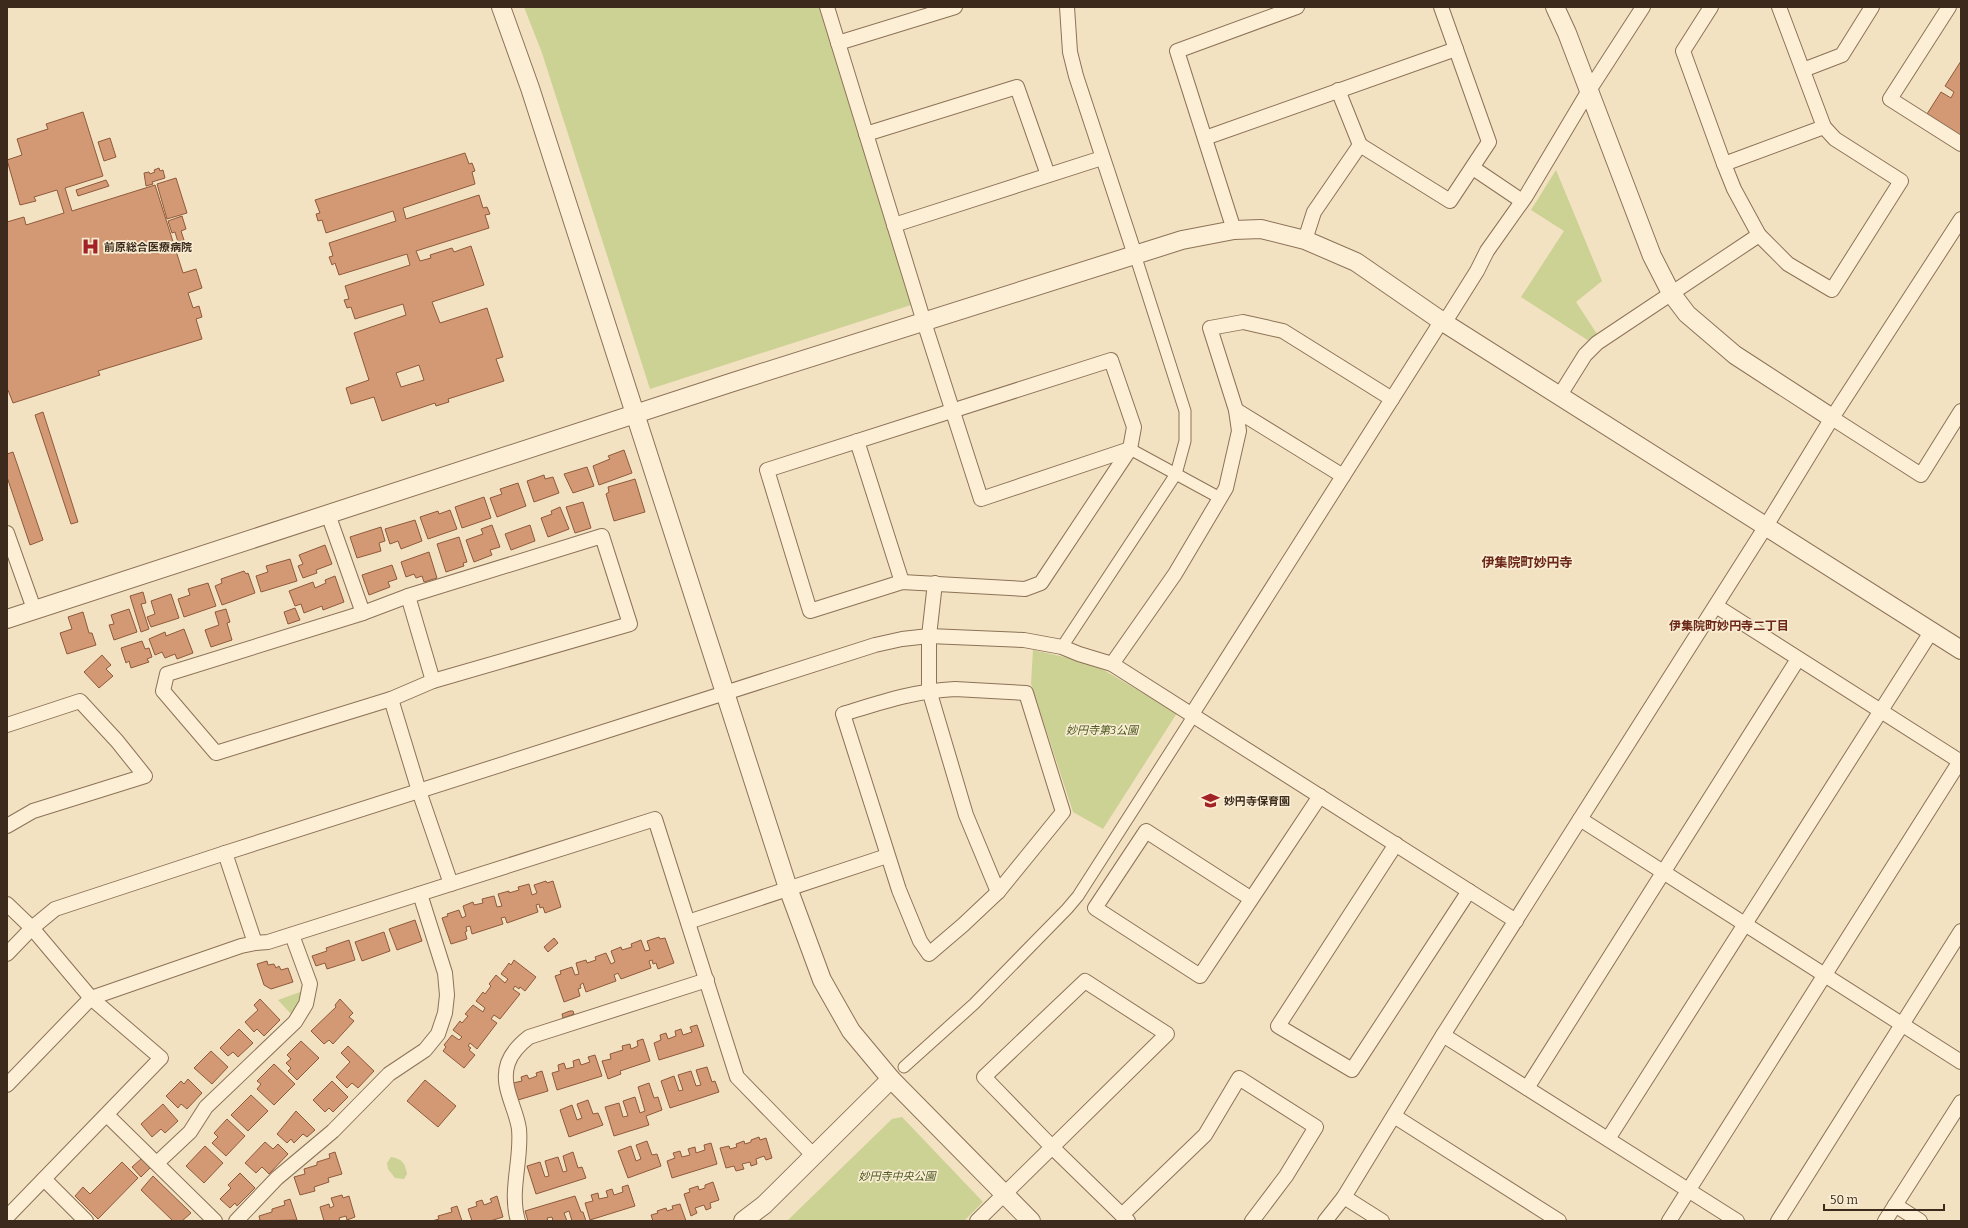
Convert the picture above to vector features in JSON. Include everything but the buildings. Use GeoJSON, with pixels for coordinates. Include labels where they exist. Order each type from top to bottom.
{"type":"FeatureCollection","features":[{"type":"Feature","properties":{"kind":"street"},"geometry":{"type":"LineString","coordinates":[[501,7],[532,94],[788,888],[822,980],[851,1031],[898,1073],[1004,1194],[1031,1221]]}},
{"type":"Feature","properties":{"kind":"street"},"geometry":{"type":"LineString","coordinates":[[827,7],[924,322],[981,499],[1130,449],[1220,498]]}},
{"type":"Feature","properties":{"kind":"street"},"geometry":{"type":"LineString","coordinates":[[838,43],[924,12],[955,7]]}},
{"type":"Feature","properties":{"kind":"street"},"geometry":{"type":"LineString","coordinates":[[1062,647],[1176,474],[1185,441],[1185,411],[1102,158],[1070,52],[1067,7]]}},
{"type":"Feature","properties":{"kind":"street"},"geometry":{"type":"LineString","coordinates":[[1338,90],[1360,145],[1450,201],[1489,142],[1441,7]]}},
{"type":"Feature","properties":{"kind":"street"},"geometry":{"type":"LineString","coordinates":[[1555,7],[1567,33],[1588,92],[1652,256],[1670,293],[1687,314],[1734,355],[1921,475],[1961,411]]}},
{"type":"Feature","properties":{"kind":"street"},"geometry":{"type":"LineString","coordinates":[[743,1221],[764,1205],[898,1073],[974,1004],[1078,896],[1437,328],[1450,314],[1477,271],[1487,251],[1522,201],[1588,92],[1643,7]]}},
{"type":"Feature","properties":{"kind":"street"},"geometry":{"type":"LineString","coordinates":[[1711,7],[1683,50],[1734,189],[1759,235],[1788,264],[1832,290],[1901,181],[1835,139],[1824,127],[1779,7]]}},
{"type":"Feature","properties":{"kind":"street"},"geometry":{"type":"LineString","coordinates":[[1803,70],[1842,55],[1872,7]]}},
{"type":"Feature","properties":{"kind":"street"},"geometry":{"type":"LineString","coordinates":[[1949,7],[1890,99],[1961,144]]}},
{"type":"Feature","properties":{"kind":"street"},"geometry":{"type":"LineString","coordinates":[[1234,230],[1177,51],[1292,8]]}},
{"type":"Feature","properties":{"kind":"street"},"geometry":{"type":"LineString","coordinates":[[1205,138],[1456,49]]}},
{"type":"Feature","properties":{"kind":"street"},"geometry":{"type":"LineString","coordinates":[[866,134],[1017,87],[1048,175]]}},
{"type":"Feature","properties":{"kind":"street"},"geometry":{"type":"LineString","coordinates":[[1724,164],[1824,127]]}},
{"type":"Feature","properties":{"kind":"street"},"geometry":{"type":"LineString","coordinates":[[1305,240],[1314,212],[1360,145]]}},
{"type":"Feature","properties":{"kind":"street"},"geometry":{"type":"LineString","coordinates":[[894,225],[1102,158]]}},
{"type":"Feature","properties":{"kind":"street"},"geometry":{"type":"LineString","coordinates":[[1472,168],[1522,201]]}},
{"type":"Feature","properties":{"kind":"street"},"geometry":{"type":"LineString","coordinates":[[1325,1221],[1344,1197],[1443,1035],[1716,606],[1832,418],[1961,219]]}},
{"type":"Feature","properties":{"kind":"street"},"geometry":{"type":"LineString","coordinates":[[7,619],[730,383],[924,322],[1136,259],[1182,240],[1234,230],[1261,229],[1305,240],[1356,262],[1443,322],[1961,650]]}},
{"type":"Feature","properties":{"kind":"street"},"geometry":{"type":"LineString","coordinates":[[1560,395],[1585,355],[1597,343],[1759,235]]}},
{"type":"Feature","properties":{"kind":"street"},"geometry":{"type":"LineString","coordinates":[[1112,664],[1175,574],[1226,488],[1239,431],[1236,410],[1210,328],[1243,322],[1283,331],[1392,399]]}},
{"type":"Feature","properties":{"kind":"street"},"geometry":{"type":"LineString","coordinates":[[1111,360],[1134,427],[1130,449],[1041,583],[1025,589],[902,582],[810,611],[766,470],[857,441],[1111,360]]}},
{"type":"Feature","properties":{"kind":"street"},"geometry":{"type":"LineString","coordinates":[[1236,410],[1343,476]]}},
{"type":"Feature","properties":{"kind":"street"},"geometry":{"type":"LineString","coordinates":[[857,441],[902,582]]}},
{"type":"Feature","properties":{"kind":"street"},"geometry":{"type":"LineString","coordinates":[[328,514],[363,613]]}},
{"type":"Feature","properties":{"kind":"street"},"geometry":{"type":"LineString","coordinates":[[7,533],[34,609]]}},
{"type":"Feature","properties":{"kind":"street"},"geometry":{"type":"LineString","coordinates":[[602,536],[630,624],[433,681],[391,699],[216,752],[163,691],[168,674],[363,613],[408,596],[602,536]]}},
{"type":"Feature","properties":{"kind":"street"},"geometry":{"type":"LineString","coordinates":[[935,584],[929,636],[929,690],[966,815],[998,892]]}},
{"type":"Feature","properties":{"kind":"street"},"geometry":{"type":"LineString","coordinates":[[408,596],[433,681]]}},
{"type":"Feature","properties":{"kind":"street"},"geometry":{"type":"LineString","coordinates":[[1669,1221],[1960,761],[1716,606]]}},
{"type":"Feature","properties":{"kind":"street"},"geometry":{"type":"LineString","coordinates":[[1608,1139],[1931,632]]}},
{"type":"Feature","properties":{"kind":"street"},"geometry":{"type":"LineString","coordinates":[[7,954],[32,928],[56,909],[225,853],[875,646],[902,639],[929,636],[1024,640],[1062,647],[1112,664],[1193,714],[1516,921]]}},
{"type":"Feature","properties":{"kind":"street"},"geometry":{"type":"LineString","coordinates":[[1526,1088],[1798,659]]}},
{"type":"Feature","properties":{"kind":"street"},"geometry":{"type":"LineString","coordinates":[[955,689],[1026,693],[1063,812],[998,892],[929,954],[920,941],[899,890],[843,714],[906,694],[929,690],[955,689]]}},
{"type":"Feature","properties":{"kind":"street"},"geometry":{"type":"LineString","coordinates":[[391,699],[419,791],[451,884]]}},
{"type":"Feature","properties":{"kind":"street"},"geometry":{"type":"LineString","coordinates":[[7,725],[80,701],[117,741],[145,776],[33,811],[7,826]]}},
{"type":"Feature","properties":{"kind":"street"},"geometry":{"type":"LineString","coordinates":[[1250,898],[1146,831],[1095,908],[1200,976],[1250,898],[1320,796]]}},
{"type":"Feature","properties":{"kind":"street"},"geometry":{"type":"LineString","coordinates":[[7,1085],[91,998],[255,943],[268,942],[292,935],[655,819],[737,1077],[814,1156]]}},
{"type":"Feature","properties":{"kind":"street"},"geometry":{"type":"LineString","coordinates":[[1580,819],[1961,1062]]}},
{"type":"Feature","properties":{"kind":"street"},"geometry":{"type":"LineString","coordinates":[[1396,844],[1278,1026],[1352,1070],[1469,891]]}},
{"type":"Feature","properties":{"kind":"street"},"geometry":{"type":"LineString","coordinates":[[225,853],[255,943]]}},
{"type":"Feature","properties":{"kind":"street"},"geometry":{"type":"LineString","coordinates":[[688,922],[887,856]]}},
{"type":"Feature","properties":{"kind":"street"},"geometry":{"type":"LineString","coordinates":[[236,1221],[277,1178],[332,1131],[389,1074],[425,1050],[438,1034],[445,1013],[447,995],[445,974],[420,894]]}},
{"type":"Feature","properties":{"kind":"street"},"geometry":{"type":"LineString","coordinates":[[7,904],[32,928],[91,998],[161,1058],[7,1217]]}},
{"type":"Feature","properties":{"kind":"street"},"geometry":{"type":"LineString","coordinates":[[1778,1221],[1961,931]]}},
{"type":"Feature","properties":{"kind":"street"},"geometry":{"type":"LineString","coordinates":[[157,1163],[190,1132],[206,1107],[295,1022],[306,1004],[310,984],[292,935]]}},
{"type":"Feature","properties":{"kind":"street"},"geometry":{"type":"LineString","coordinates":[[518,1221],[514,1199],[520,1145],[518,1127],[505,1082],[508,1063],[518,1046],[529,1037],[707,980]]}},
{"type":"Feature","properties":{"kind":"street"},"geometry":{"type":"LineString","coordinates":[[977,1221],[1004,1194],[1052,1147],[1167,1034],[1085,981],[984,1077],[1052,1147],[1125,1218],[1205,1134],[1239,1078],[1316,1127],[1286,1176],[1252,1221]]}},
{"type":"Feature","properties":{"kind":"street"},"geometry":{"type":"LineString","coordinates":[[1443,1035],[1737,1221]]}},
{"type":"Feature","properties":{"kind":"street"},"geometry":{"type":"LineString","coordinates":[[1885,1221],[1961,1102]]}},
{"type":"Feature","properties":{"kind":"street"},"geometry":{"type":"LineString","coordinates":[[107,1115],[215,1221]]}},
{"type":"Feature","properties":{"kind":"street"},"geometry":{"type":"LineString","coordinates":[[1394,1116],[1559,1221]]}},
{"type":"Feature","properties":{"kind":"street"},"geometry":{"type":"LineString","coordinates":[[44,1179],[86,1221]]}},
{"type":"Feature","properties":{"kind":"street"},"geometry":{"type":"LineString","coordinates":[[1344,1197],[1382,1221]]}},
{"type":"Feature","properties":{"kind":"street"},"geometry":{"type":"LineString","coordinates":[[1895,1205],[1920,1221]]}},
{"type":"Feature","properties":{"kind":"green space"},"geometry":{"type":"Polygon","coordinates":[[[524,7],[819,7],[911,305],[650,389],[542,53],[524,7]]]}},
{"type":"Feature","properties":{"kind":"green space"},"geometry":{"type":"Polygon","coordinates":[[[1556,170],[1602,281],[1576,302],[1597,334],[1589,341],[1521,297],[1564,231],[1531,210],[1556,170]]]}},
{"type":"Feature","properties":{"kind":"green space","name":"妙円寺第3公園"},"geometry":{"type":"Polygon","coordinates":[[[1033,650],[1087,662],[1177,713],[1103,829],[1073,812],[1031,684],[1033,650]]]}},
{"type":"Feature","properties":{"kind":"green space"},"geometry":{"type":"Polygon","coordinates":[[[303,991],[298,1005],[292,1015],[278,1000],[303,991]]]}},
{"type":"Feature","properties":{"kind":"green space","name":"妙円寺中央公園"},"geometry":{"type":"Polygon","coordinates":[[[902,1117],[983,1202],[964,1221],[787,1221],[892,1119],[902,1117]]]}},
{"type":"Feature","properties":{"kind":"green space"},"geometry":{"type":"Polygon","coordinates":[[[391,1157],[400,1160],[404,1164],[407,1174],[404,1179],[395,1178],[388,1169],[387,1163],[391,1157]]]}},
{"type":"Feature","properties":{"kind":"place","name":"前原総合医療病院"},"geometry":{"type":"Point","coordinates":[91,247]}},
{"type":"Feature","properties":{"kind":"place","name":"妙円寺保育園"},"geometry":{"type":"Point","coordinates":[1211,801]}},
{"type":"Feature","properties":{"kind":"district","name":"伊集院町妙円寺"},"geometry":{"type":"Point","coordinates":[1527,562]}},
{"type":"Feature","properties":{"kind":"district","name":"伊集院町妙円寺二丁目"},"geometry":{"type":"Point","coordinates":[1729,626]}}]}
